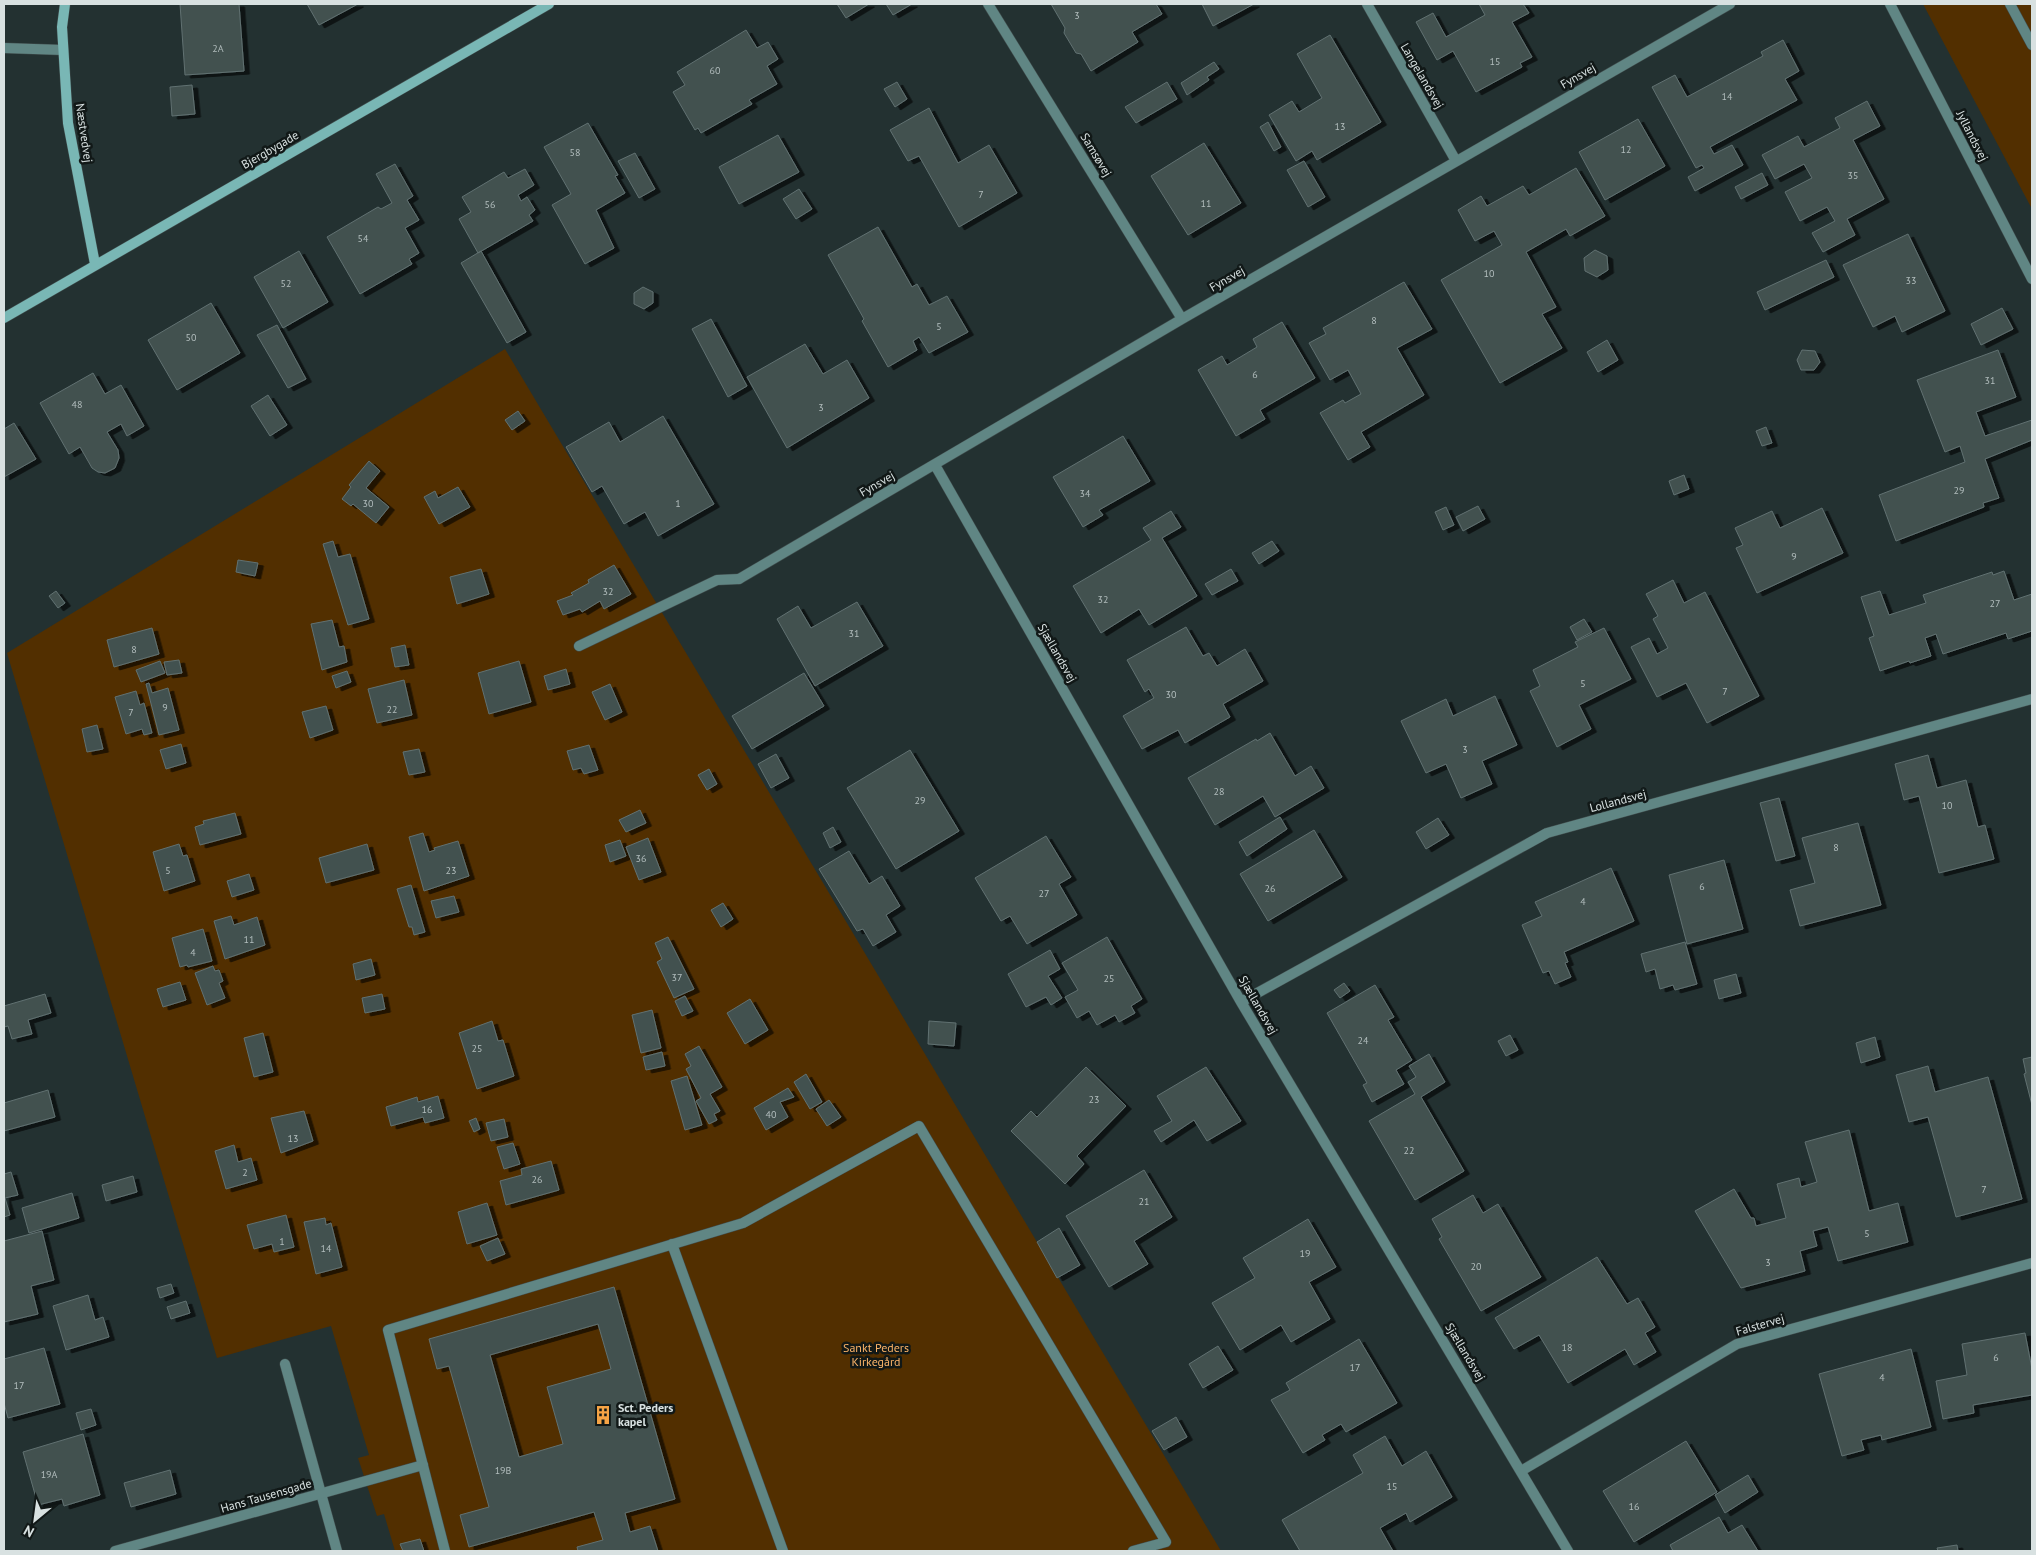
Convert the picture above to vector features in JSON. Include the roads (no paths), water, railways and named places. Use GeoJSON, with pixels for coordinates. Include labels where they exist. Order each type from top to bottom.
{"type":"FeatureCollection","features":[{"type":"Feature","properties":{"kind":"street","name":"Næstvedvej"},"geometry":{"type":"LineString","coordinates":[[65,4],[62,28],[68,123],[95,264]]}},
{"type":"Feature","properties":{"kind":"street","name":"Bjergbygade"},"geometry":{"type":"LineString","coordinates":[[4,318],[549,4]]}},
{"type":"Feature","properties":{"kind":"street","name":"Samsøvej"},"geometry":{"type":"LineString","coordinates":[[988,4],[1182,319]]}},
{"type":"Feature","properties":{"kind":"street","name":"Langelandsvej"},"geometry":{"type":"LineString","coordinates":[[1367,4],[1456,161]]}},
{"type":"Feature","properties":{"kind":"street","name":"Fynsvej"},"geometry":{"type":"LineString","coordinates":[[579,646],[717,580],[739,579],[1182,319],[1730,4]]}},
{"type":"Feature","properties":{"kind":"street","name":"Jyllandsvej"},"geometry":{"type":"LineString","coordinates":[[1890,4],[2032,280]]}},
{"type":"Feature","properties":{"kind":"street"},"geometry":{"type":"LineString","coordinates":[[2010,4],[2032,45]]}},
{"type":"Feature","properties":{"kind":"street"},"geometry":{"type":"LineString","coordinates":[[4,48],[63,50]]}},
{"type":"Feature","properties":{"kind":"street","name":"Sjællandsvej"},"geometry":{"type":"LineString","coordinates":[[935,465],[1241,1002],[1568,1551]]}},
{"type":"Feature","properties":{"kind":"street","name":"Lollandsvej"},"geometry":{"type":"LineString","coordinates":[[1241,1002],[1548,833],[2032,699]]}},
{"type":"Feature","properties":{"kind":"street"},"geometry":{"type":"LineString","coordinates":[[445,1551],[388,1330],[743,1223],[919,1126],[1166,1542],[1134,1551]]}},
{"type":"Feature","properties":{"kind":"street"},"geometry":{"type":"LineString","coordinates":[[672,1244],[783,1551]]}},
{"type":"Feature","properties":{"kind":"street","name":"Falstervej"},"geometry":{"type":"LineString","coordinates":[[1521,1471],[1737,1344],[2032,1263]]}},
{"type":"Feature","properties":{"kind":"street"},"geometry":{"type":"LineString","coordinates":[[285,1364],[337,1551]]}},
{"type":"Feature","properties":{"kind":"street","name":"Hans Tausensgade"},"geometry":{"type":"LineString","coordinates":[[115,1551],[423,1465]]}},
{"type":"Feature","properties":{"kind":"place","name":"Sct. Peders kapel"},"geometry":{"type":"Point","coordinates":[603,1415]}},
{"type":"Feature","properties":{"kind":"park label","name":"Sankt Peders Kirkegård"},"geometry":{"type":"Point","coordinates":[876,1355]}}]}
